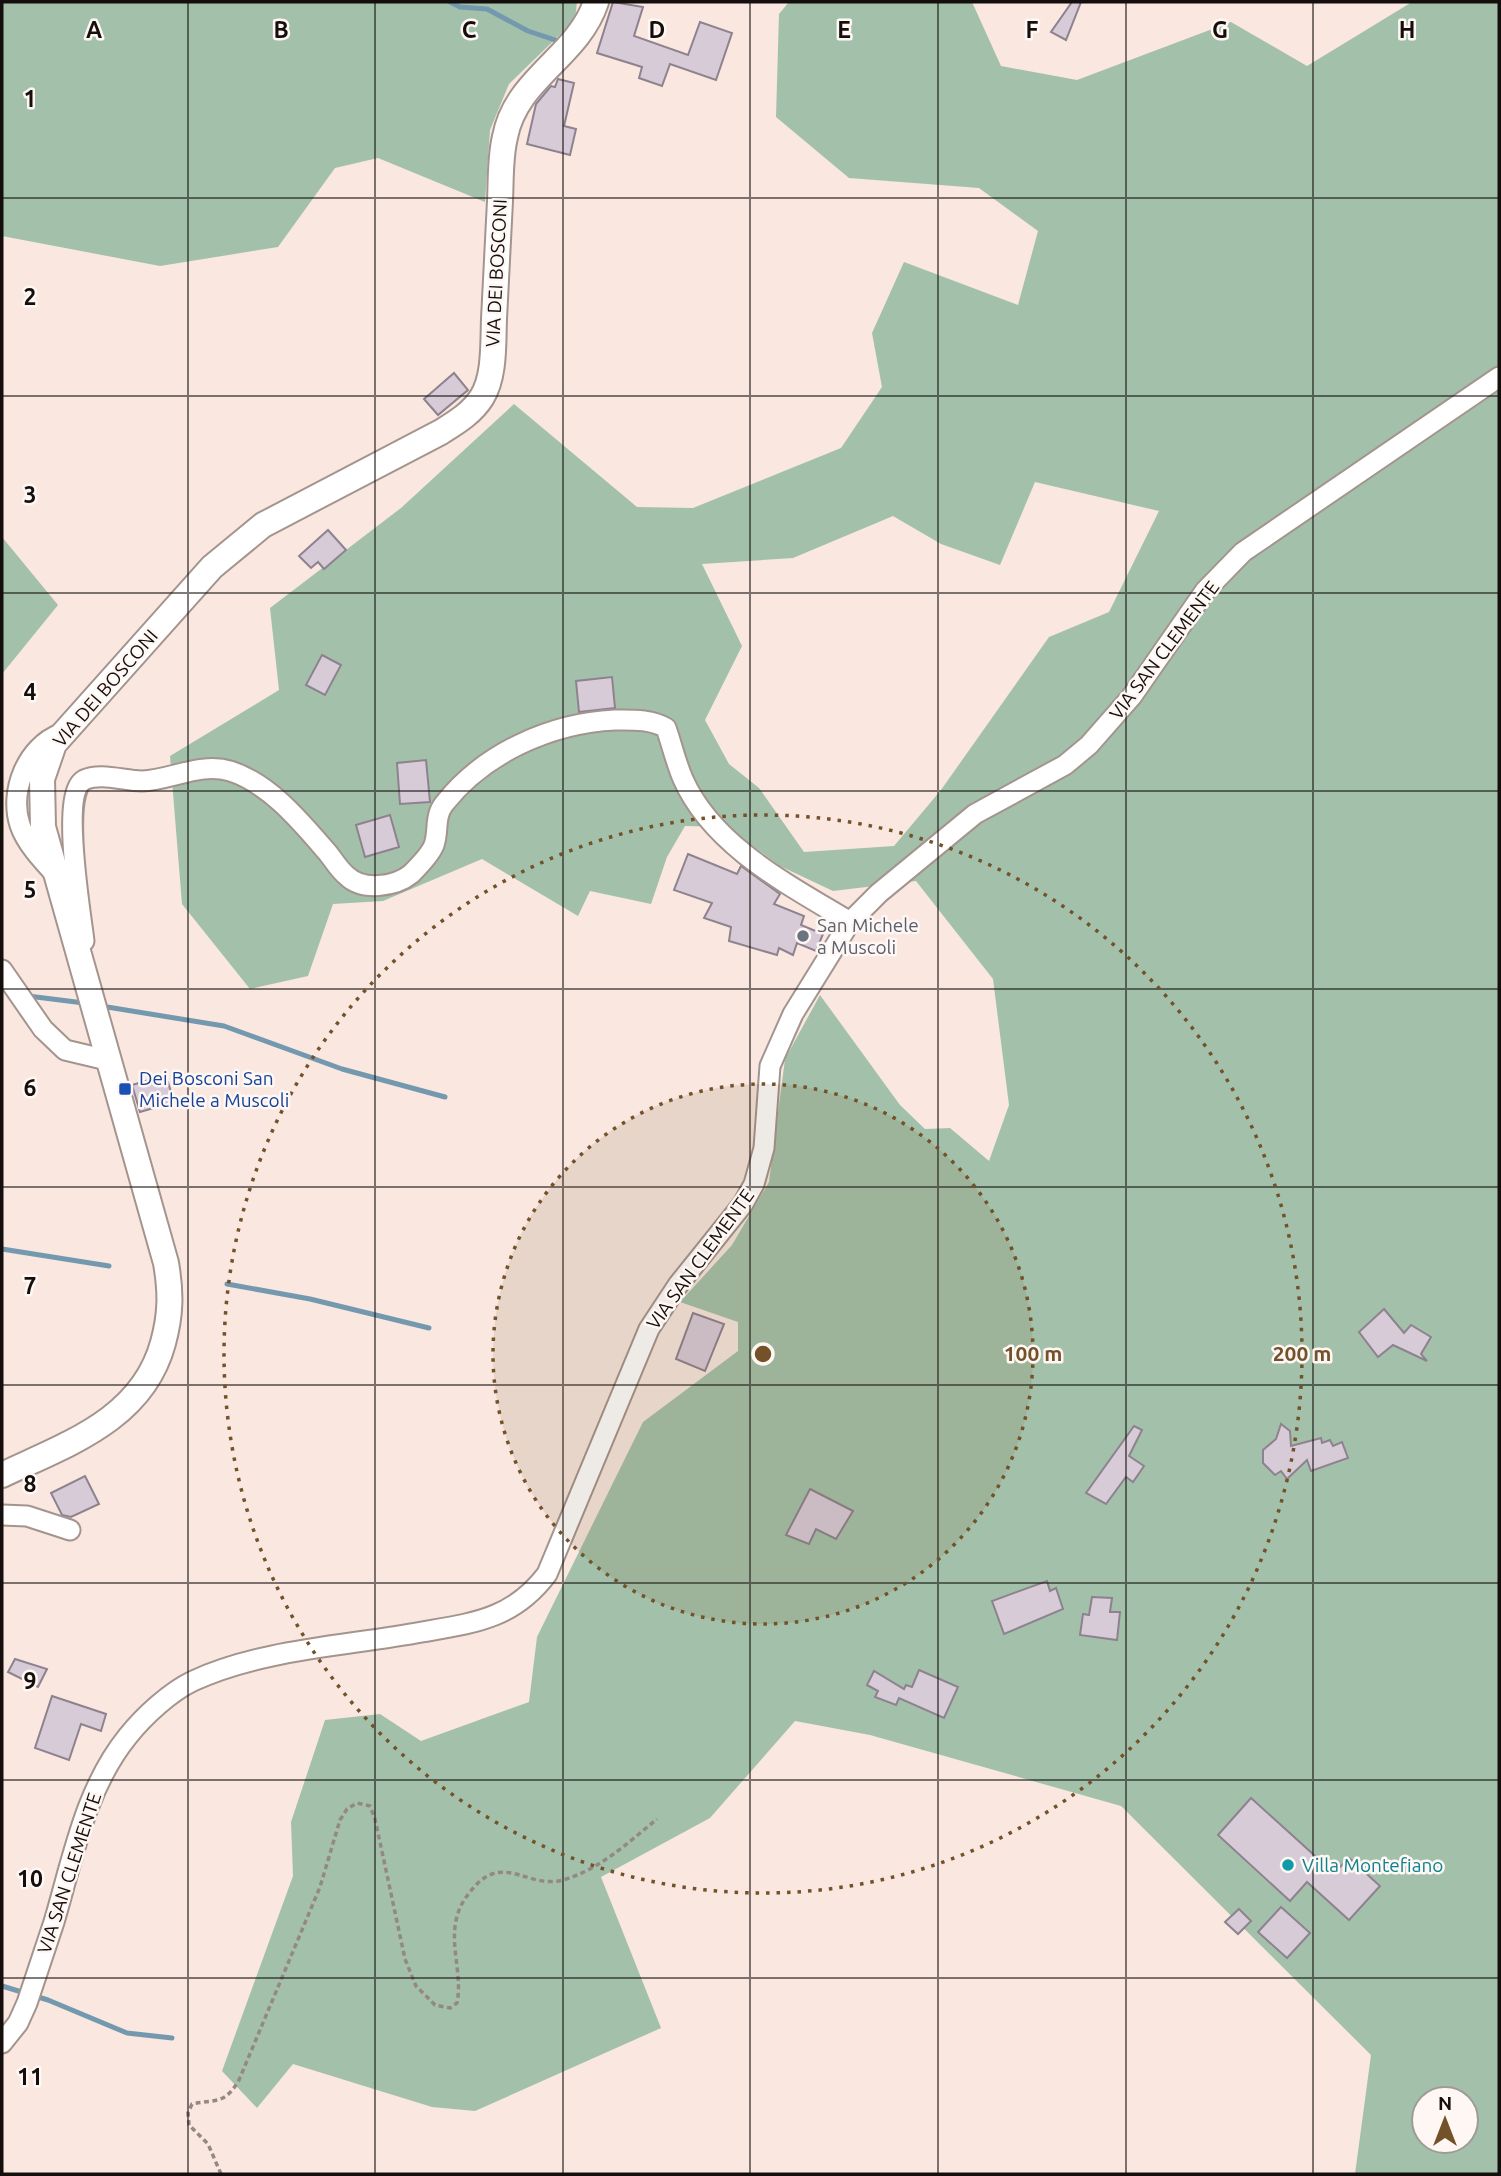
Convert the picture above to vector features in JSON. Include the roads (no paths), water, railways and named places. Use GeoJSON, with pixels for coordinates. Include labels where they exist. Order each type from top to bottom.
{"type":"FeatureCollection","features":[{"type":"Feature","properties":{"kind":"main road","name":"VIA DEI BOSCONI"},"geometry":{"type":"LineString","coordinates":[[2,1475],[99,1428],[121,1412],[149,1378],[168,1324],[171,1305],[166,1263],[43,827],[40,797],[46,760],[61,734],[231,550],[263,525],[442,432],[473,409],[483,396],[489,381],[493,347],[502,162],[509,119],[528,88],[577,39],[596,2]]}},
{"type":"Feature","properties":{"kind":"street","name":"VIA SAN CLEMENTE"},"geometry":{"type":"LineString","coordinates":[[2,2043],[18,2023],[30,1994],[93,1795],[111,1761],[146,1716],[191,1682],[228,1668],[289,1654],[481,1620],[508,1611],[536,1589],[547,1574],[649,1329],[678,1285],[743,1204],[754,1184],[764,1148],[770,1066],[793,1014],[850,922],[879,893],[975,814],[1065,765],[1089,745],[1132,696],[1205,591],[1243,552],[1499,377]]}},
{"type":"Feature","properties":{"kind":"street"},"geometry":{"type":"LineString","coordinates":[[83,971],[84,946],[72,822],[77,787],[84,780],[102,777],[159,780],[206,768],[230,771],[271,794],[317,840],[347,877],[360,884],[394,883],[411,874],[434,845],[436,821],[442,808],[461,785],[507,752],[550,730],[585,722],[646,721],[657,722],[666,728],[683,779],[701,807],[727,836],[782,880],[850,922]]}},
{"type":"Feature","properties":{"kind":"street"},"geometry":{"type":"LineString","coordinates":[[13,986],[43,1029],[65,1050],[107,1060]]}},
{"type":"Feature","properties":{"kind":"street"},"geometry":{"type":"LineString","coordinates":[[2,1515],[27,1516],[70,1530]]}},
{"type":"Feature","properties":{"kind":"waterway"},"geometry":{"type":"LineString","coordinates":[[450,2],[460,7],[487,9],[528,31],[558,41]]}},
{"type":"Feature","properties":{"kind":"waterway"},"geometry":{"type":"LineString","coordinates":[[28,996],[84,1003]]}},
{"type":"Feature","properties":{"kind":"waterway"},"geometry":{"type":"LineString","coordinates":[[101,1006],[224,1026],[342,1069],[445,1097]]}},
{"type":"Feature","properties":{"kind":"waterway"},"geometry":{"type":"LineString","coordinates":[[2,1249],[109,1266]]}},
{"type":"Feature","properties":{"kind":"waterway"},"geometry":{"type":"LineString","coordinates":[[227,1284],[310,1299],[429,1328]]}},
{"type":"Feature","properties":{"kind":"waterway"},"geometry":{"type":"LineString","coordinates":[[2,1986],[48,2000],[127,2033],[172,2038]]}},
{"type":"Feature","properties":{"kind":"place","name":"San Michele a Muscoli"},"geometry":{"type":"Point","coordinates":[803,936]}},
{"type":"Feature","properties":{"kind":"place","name":"Dei Bosconi San Michele a Muscoli"},"geometry":{"type":"Point","coordinates":[125,1089]}},
{"type":"Feature","properties":{"kind":"place","name":"Villa Montefiano"},"geometry":{"type":"Point","coordinates":[1288,1865]}}]}
